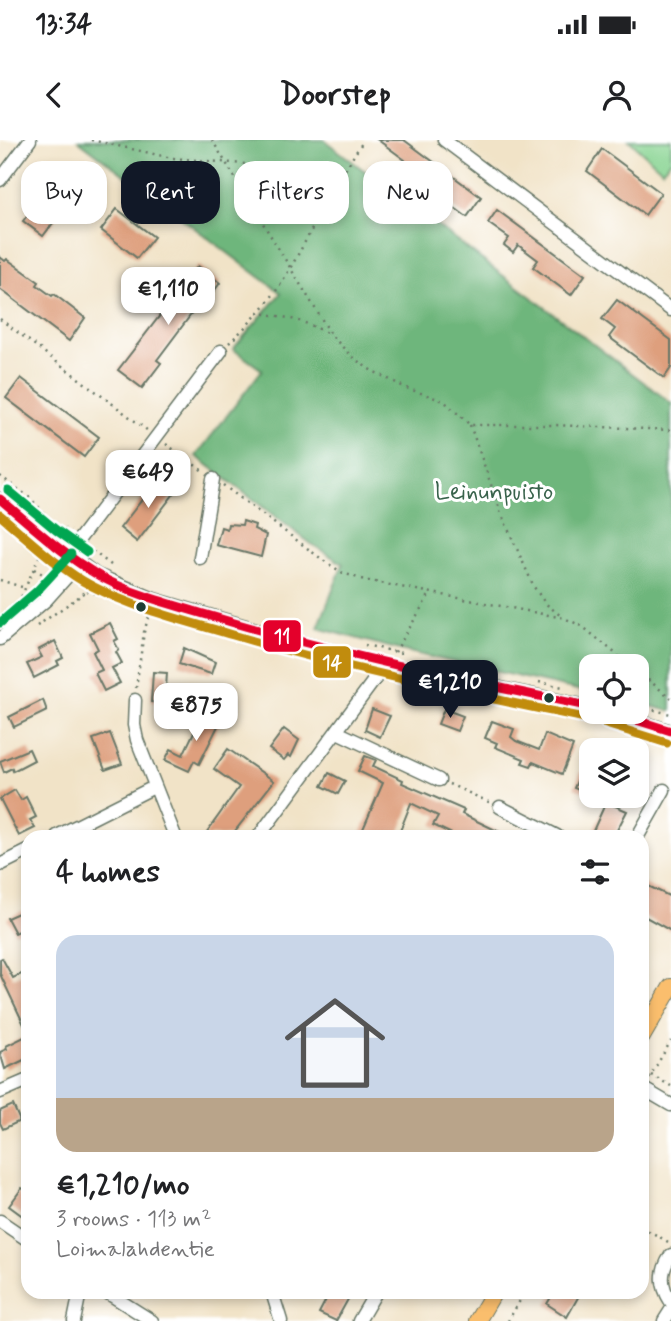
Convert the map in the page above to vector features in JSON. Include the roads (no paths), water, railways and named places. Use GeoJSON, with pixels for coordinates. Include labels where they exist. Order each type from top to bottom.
{"type":"FeatureCollection","features":[{"type":"Feature","properties":{"kind":"main road"},"geometry":{"type":"LineString","coordinates":[[649,1025],[671,987]]}},
{"type":"Feature","properties":{"kind":"main road"},"geometry":{"type":"LineString","coordinates":[[477,1321],[491,1299]]}},
{"type":"Feature","properties":{"kind":"street"},"geometry":{"type":"LineString","coordinates":[[0,180],[30,140]]}},
{"type":"Feature","properties":{"kind":"street"},"geometry":{"type":"LineString","coordinates":[[444,140],[671,310]]}},
{"type":"Feature","properties":{"kind":"street"},"geometry":{"type":"LineString","coordinates":[[68,554],[222,351]]}},
{"type":"Feature","properties":{"kind":"street"},"geometry":{"type":"LineString","coordinates":[[200,558],[214,479]]}},
{"type":"Feature","properties":{"kind":"street"},"geometry":{"type":"LineString","coordinates":[[0,499],[97,575],[154,599],[386,664],[579,704]]}},
{"type":"Feature","properties":{"kind":"street"},"geometry":{"type":"LineString","coordinates":[[0,639],[46,600],[80,562]]}},
{"type":"Feature","properties":{"kind":"street"},"geometry":{"type":"LineString","coordinates":[[264,830],[386,664]]}},
{"type":"Feature","properties":{"kind":"street"},"geometry":{"type":"LineString","coordinates":[[135,700],[134,725],[137,740],[172,830]]}},
{"type":"Feature","properties":{"kind":"street"},"geometry":{"type":"LineString","coordinates":[[649,723],[671,729]]}},
{"type":"Feature","properties":{"kind":"street"},"geometry":{"type":"LineString","coordinates":[[337,732],[439,780]]}},
{"type":"Feature","properties":{"kind":"street"},"geometry":{"type":"LineString","coordinates":[[69,830],[154,787]]}},
{"type":"Feature","properties":{"kind":"street"},"geometry":{"type":"LineString","coordinates":[[641,830],[664,790]]}},
{"type":"Feature","properties":{"kind":"street"},"geometry":{"type":"LineString","coordinates":[[500,807],[545,830]]}},
{"type":"Feature","properties":{"kind":"street"},"geometry":{"type":"LineString","coordinates":[[0,865],[21,854]]}},
{"type":"Feature","properties":{"kind":"street"},"geometry":{"type":"LineString","coordinates":[[0,1092],[21,1085]]}},
{"type":"Feature","properties":{"kind":"street"},"geometry":{"type":"LineString","coordinates":[[649,1092],[671,1105]]}},
{"type":"Feature","properties":{"kind":"street"},"geometry":{"type":"LineString","coordinates":[[0,1221],[21,1235]]}},
{"type":"Feature","properties":{"kind":"street"},"geometry":{"type":"LineString","coordinates":[[671,1255],[664,1266],[661,1280],[671,1302]]}},
{"type":"Feature","properties":{"kind":"street"},"geometry":{"type":"LineString","coordinates":[[74,1321],[79,1299]]}},
{"type":"Feature","properties":{"kind":"street"},"geometry":{"type":"LineString","coordinates":[[117,1299],[152,1321]]}},
{"type":"Feature","properties":{"kind":"street"},"geometry":{"type":"LineString","coordinates":[[274,1299],[281,1321]]}},
{"type":"Feature","properties":{"kind":"street"},"geometry":{"type":"LineString","coordinates":[[359,1321],[372,1299]]}},
{"type":"Feature","properties":{"kind":"street"},"geometry":{"type":"LineString","coordinates":[[664,1321],[671,1310]]}},
{"type":"Feature","properties":{"kind":"park label","name":"Leinunpuisto"},"geometry":{"type":"Point","coordinates":[494,491]}}]}
